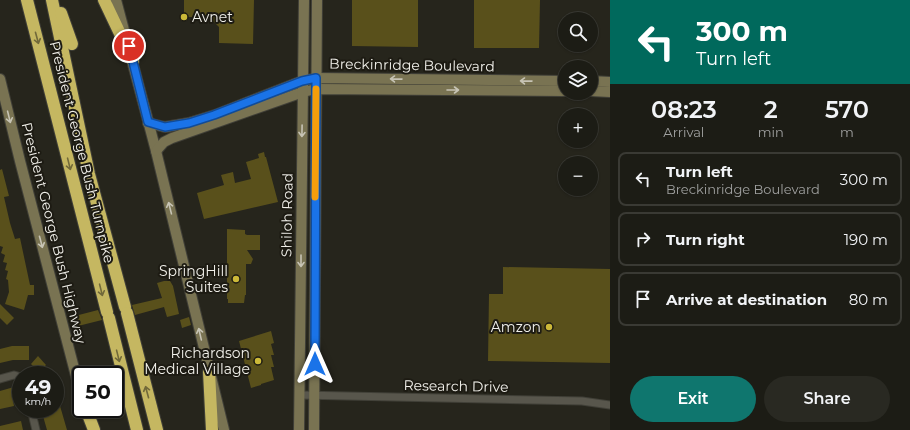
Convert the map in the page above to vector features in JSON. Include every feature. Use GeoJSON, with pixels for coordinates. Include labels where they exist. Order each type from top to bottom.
{"type":"FeatureCollection","features":[{"type":"Feature","properties":{"kind":"highway","name":"President George Bush Turnpike"},"geometry":{"type":"LineString","coordinates":[[27,0],[137,430]]}},
{"type":"Feature","properties":{"kind":"highway","name":"President George Bush Turnpike"},"geometry":{"type":"LineString","coordinates":[[52,0],[89,174],[157,430]]}},
{"type":"Feature","properties":{"kind":"highway"},"geometry":{"type":"LineString","coordinates":[[56,0],[72,44]]}},
{"type":"Feature","properties":{"kind":"highway"},"geometry":{"type":"LineString","coordinates":[[104,0],[133,61]]}},
{"type":"Feature","properties":{"kind":"highway"},"geometry":{"type":"LineString","coordinates":[[209,372],[212,430]]}},
{"type":"Feature","properties":{"kind":"highway"},"geometry":{"type":"LineString","coordinates":[[89,418],[94,430]]}},
{"type":"Feature","properties":{"kind":"main road"},"geometry":{"type":"LineString","coordinates":[[116,0],[156,151],[224,430]]}},
{"type":"Feature","properties":{"kind":"main road","name":"Shiloh Road"},"geometry":{"type":"LineString","coordinates":[[299,430],[304,0]]}},
{"type":"Feature","properties":{"kind":"main road","name":"Shiloh Road"},"geometry":{"type":"LineString","coordinates":[[314,430],[316,0]]}},
{"type":"Feature","properties":{"kind":"main road","name":"Breckinridge Boulevard"},"geometry":{"type":"LineString","coordinates":[[156,151],[164,142],[220,116],[302,81],[316,78],[558,81]]}},
{"type":"Feature","properties":{"kind":"main road","name":"President George Bush Highway"},"geometry":{"type":"LineString","coordinates":[[0,79],[73,366]]}},
{"type":"Feature","properties":{"kind":"main road"},"geometry":{"type":"LineString","coordinates":[[598,81],[610,82]]}},
{"type":"Feature","properties":{"kind":"main road","name":"Breckinridge Boulevard"},"geometry":{"type":"LineString","coordinates":[[148,122],[165,127],[174,126],[220,116],[316,89],[558,91]]}},
{"type":"Feature","properties":{"kind":"main road"},"geometry":{"type":"LineString","coordinates":[[598,92],[610,92]]}},
{"type":"Feature","properties":{"kind":"main road"},"geometry":{"type":"LineString","coordinates":[[301,241],[314,241]]}},
{"type":"Feature","properties":{"kind":"main road"},"geometry":{"type":"LineString","coordinates":[[87,418],[90,430]]}},
{"type":"Feature","properties":{"kind":"street"},"geometry":{"type":"LineString","coordinates":[[0,379],[12,376]]}},
{"type":"Feature","properties":{"kind":"street","name":"Research Drive"},"geometry":{"type":"LineString","coordinates":[[300,395],[582,401],[610,405]]}},
{"type":"Feature","properties":{"kind":"street"},"geometry":{"type":"LineString","coordinates":[[33,418],[36,430]]}},
{"type":"Feature","properties":{"kind":"building"},"geometry":{"type":"Polygon","coordinates":[[[184,0],[254,0],[253,44],[219,43],[219,27],[209,17],[184,17],[184,0]]]}},
{"type":"Feature","properties":{"kind":"building"},"geometry":{"type":"Polygon","coordinates":[[[352,0],[418,0],[418,47],[352,46],[352,0]]]}},
{"type":"Feature","properties":{"kind":"building"},"geometry":{"type":"Polygon","coordinates":[[[474,0],[540,0],[539,48],[474,48],[474,0]]]}},
{"type":"Feature","properties":{"kind":"building"},"geometry":{"type":"Polygon","coordinates":[[[264,152],[278,202],[204,219],[197,193],[224,185],[221,175],[233,172],[235,183],[251,179],[246,162],[259,158],[258,154],[264,152]]]}},
{"type":"Feature","properties":{"kind":"building"},"geometry":{"type":"Polygon","coordinates":[[[2,169],[9,196],[4,197],[10,223],[15,239],[20,238],[30,285],[34,285],[34,295],[28,295],[24,310],[5,304],[9,292],[8,280],[6,279],[8,271],[5,270],[7,263],[3,262],[5,255],[1,253],[3,247],[0,246],[0,170],[2,169]]]}},
{"type":"Feature","properties":{"kind":"building","name":"SpringHill Suites"},"geometry":{"type":"Polygon","coordinates":[[[227,229],[245,230],[245,234],[247,235],[260,235],[260,250],[247,250],[253,259],[251,264],[246,264],[246,295],[244,303],[228,303],[227,299],[227,229]]]}},
{"type":"Feature","properties":{"kind":"building","name":"Amzon"},"geometry":{"type":"Polygon","coordinates":[[[503,267],[610,269],[610,363],[488,361],[489,294],[503,294],[503,267]]]}},
{"type":"Feature","properties":{"kind":"building"},"geometry":{"type":"Polygon","coordinates":[[[170,281],[173,286],[179,314],[167,317],[164,307],[135,315],[132,305],[162,298],[157,283],[170,281]]]}},
{"type":"Feature","properties":{"kind":"building"},"geometry":{"type":"Polygon","coordinates":[[[0,304],[14,318],[7,325],[0,318],[0,304]]]}},
{"type":"Feature","properties":{"kind":"building"},"geometry":{"type":"Polygon","coordinates":[[[98,310],[102,320],[74,327],[71,317],[98,310]]]}},
{"type":"Feature","properties":{"kind":"building"},"geometry":{"type":"Polygon","coordinates":[[[189,317],[191,325],[182,328],[180,320],[189,317]]]}},
{"type":"Feature","properties":{"kind":"building","name":"Richardson Medical Village"},"geometry":{"type":"Polygon","coordinates":[[[271,331],[274,343],[271,344],[274,355],[271,355],[274,367],[271,367],[274,380],[251,388],[239,341],[271,331]]]}},
{"type":"Feature","properties":{"kind":"building"},"geometry":{"type":"Polygon","coordinates":[[[12,346],[29,346],[29,360],[13,360],[0,363],[0,349],[12,346]]]}},
{"type":"Feature","properties":{"kind":"building"},"geometry":{"type":"Polygon","coordinates":[[[38,356],[46,365],[33,366],[31,364],[38,356]]]}},
{"type":"Feature","properties":{"kind":"building"},"geometry":{"type":"Polygon","coordinates":[[[12,388],[12,406],[0,409],[0,391],[12,388]]]}},
{"type":"Feature","properties":{"kind":"building"},"geometry":{"type":"Polygon","coordinates":[[[44,418],[64,418],[67,430],[47,430],[44,418]]]}},
{"type":"Feature","properties":{"kind":"building"},"geometry":{"type":"Polygon","coordinates":[[[21,421],[23,430],[0,430],[0,426],[21,421]]]}},
{"type":"Feature","properties":{"kind":"slow traffic"},"geometry":{"type":"LineString","coordinates":[[315,197],[316,89]]}},
{"type":"Feature","properties":{"kind":"place","name":"Avnet"},"geometry":{"type":"Point","coordinates":[184,17]}},
{"type":"Feature","properties":{"kind":"place","name":"SpringHill Suites"},"geometry":{"type":"Point","coordinates":[236,279]}},
{"type":"Feature","properties":{"kind":"place","name":"Amzon"},"geometry":{"type":"Point","coordinates":[549,327]}},
{"type":"Feature","properties":{"kind":"place","name":"Richardson Medical Village"},"geometry":{"type":"Point","coordinates":[258,361]}},
{"type":"Feature","properties":{"kind":"route"},"geometry":{"type":"LineString","coordinates":[[129,46],[148,122],[165,127],[189,123],[214,115],[302,81],[316,78],[314,241],[315,364]]}}]}
